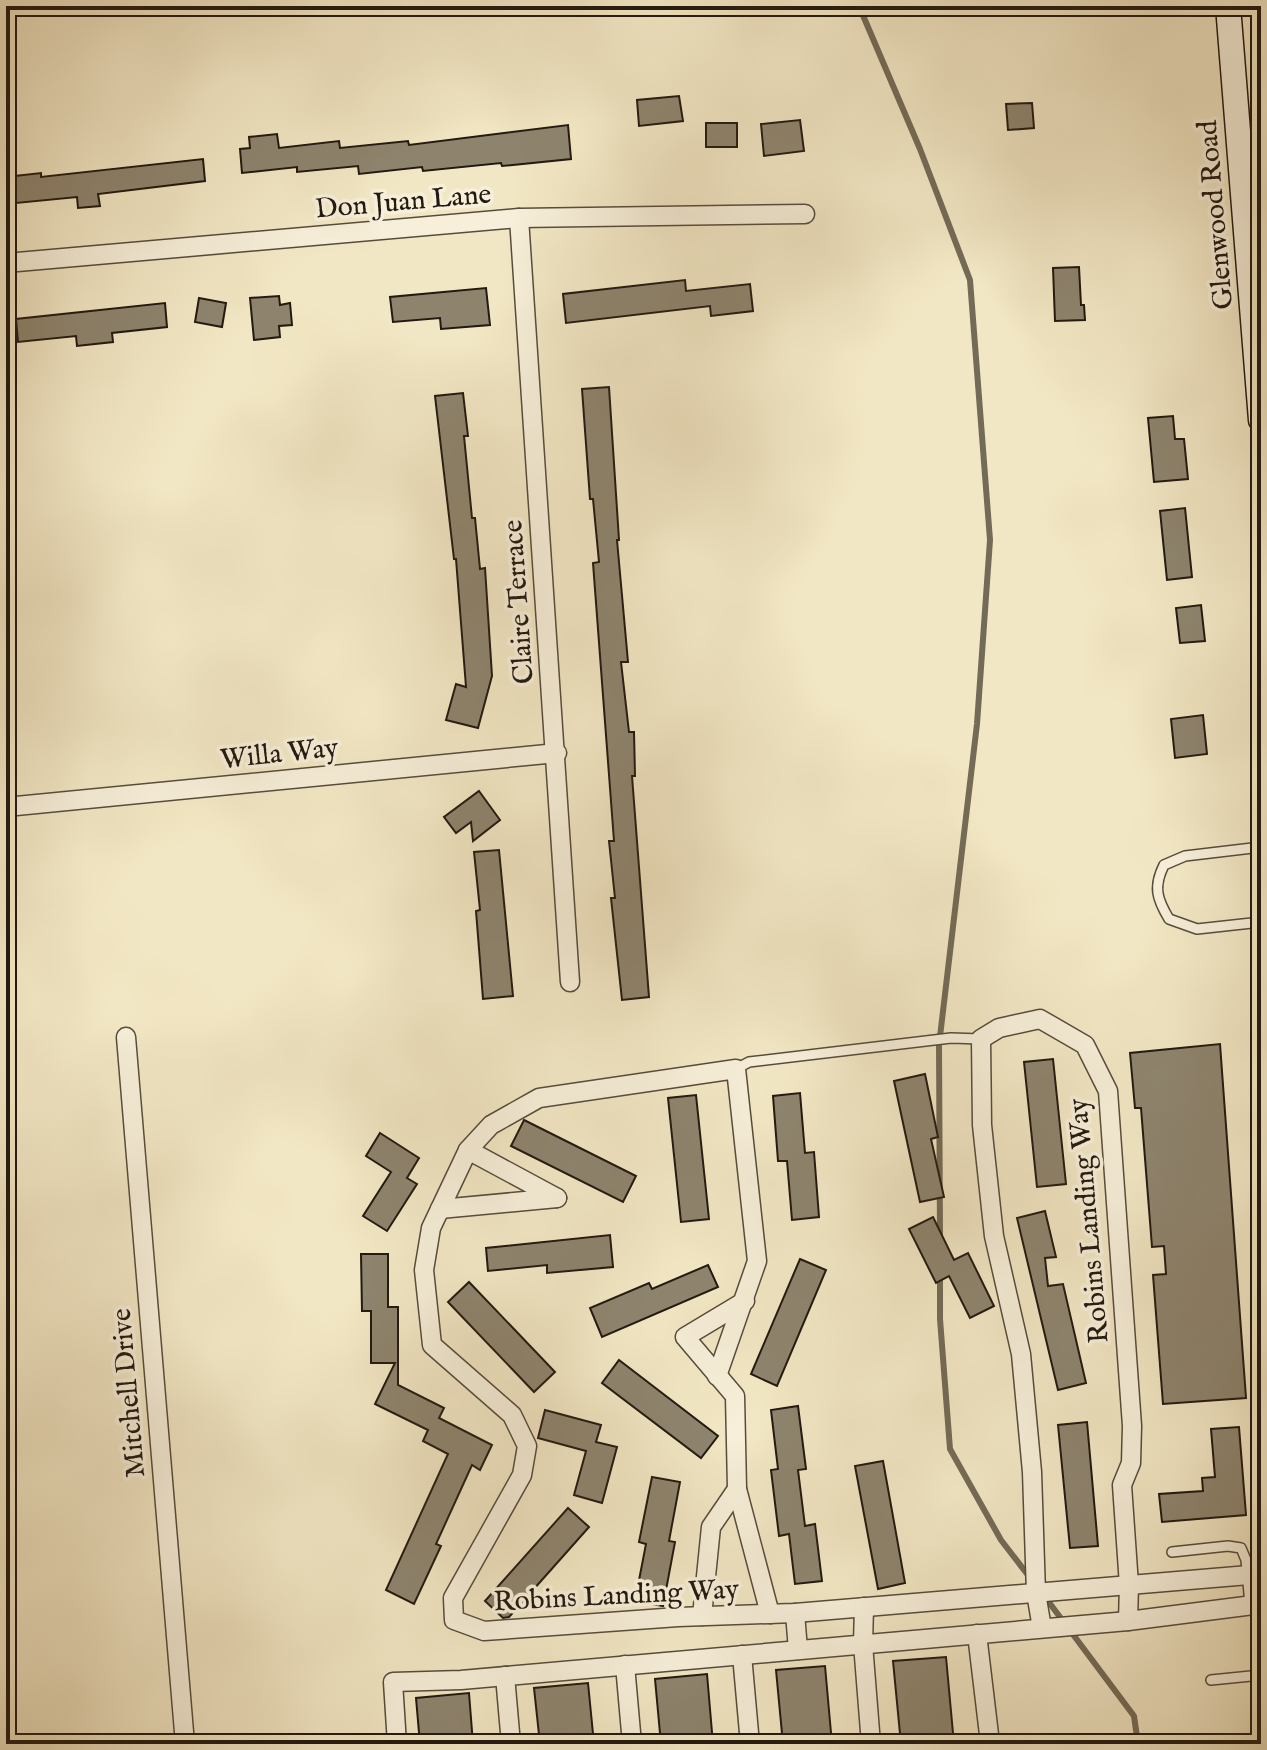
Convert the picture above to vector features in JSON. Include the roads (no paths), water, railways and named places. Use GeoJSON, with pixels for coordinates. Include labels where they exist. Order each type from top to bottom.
{"type":"FeatureCollection","features":[{"type":"Feature","properties":{"kind":"main road","name":"Glenwood Road"},"geometry":{"type":"LineString","coordinates":[[1228,6],[1261,420]]}},
{"type":"Feature","properties":{"kind":"street","name":"Don Juan Lane"},"geometry":{"type":"LineString","coordinates":[[6,263],[519,218],[805,214]]}},
{"type":"Feature","properties":{"kind":"street","name":"Claire Terrace"},"geometry":{"type":"LineString","coordinates":[[519,218],[570,982]]}},
{"type":"Feature","properties":{"kind":"street","name":"Willa Way"},"geometry":{"type":"LineString","coordinates":[[6,807],[557,753]]}},
{"type":"Feature","properties":{"kind":"street","name":"Robins Landing Way"},"geometry":{"type":"LineString","coordinates":[[981,1039],[999,1028],[1040,1019],[1085,1045],[1108,1091],[1132,1426],[1131,1463],[1122,1485],[1129,1585],[1128,1621]]}},
{"type":"Feature","properties":{"kind":"street","name":"Mitchell Drive"},"geometry":{"type":"LineString","coordinates":[[126,1037],[185,1744]]}},
{"type":"Feature","properties":{"kind":"street"},"geometry":{"type":"LineString","coordinates":[[981,1039],[982,1125],[994,1236],[1021,1354],[1032,1472],[1036,1593],[1042,1628]]}},
{"type":"Feature","properties":{"kind":"street","name":"Robins Landing Way"},"geometry":{"type":"LineString","coordinates":[[736,1069],[539,1098],[491,1125],[468,1150],[431,1228],[424,1270],[432,1345],[512,1415],[527,1446],[522,1475],[453,1598],[454,1620],[484,1631],[795,1613],[1255,1575]]}},
{"type":"Feature","properties":{"kind":"street"},"geometry":{"type":"LineString","coordinates":[[717,1376],[757,1261],[736,1069]]}},
{"type":"Feature","properties":{"kind":"street"},"geometry":{"type":"LineString","coordinates":[[440,1209],[557,1198],[468,1150]]}},
{"type":"Feature","properties":{"kind":"street"},"geometry":{"type":"LineString","coordinates":[[745,1301],[685,1337],[735,1396],[737,1489],[770,1614]]}},
{"type":"Feature","properties":{"kind":"street"},"geometry":{"type":"LineString","coordinates":[[702,1616],[711,1527],[737,1489]]}},
{"type":"Feature","properties":{"kind":"street"},"geometry":{"type":"LineString","coordinates":[[946,1600],[950,1636]]}},
{"type":"Feature","properties":{"kind":"street"},"geometry":{"type":"LineString","coordinates":[[397,1744],[393,1682],[505,1676],[1128,1621],[1256,1605]]}},
{"type":"Feature","properties":{"kind":"street"},"geometry":{"type":"LineString","coordinates":[[864,1607],[863,1644],[871,1744]]}},
{"type":"Feature","properties":{"kind":"street"},"geometry":{"type":"LineString","coordinates":[[795,1613],[798,1650]]}},
{"type":"Feature","properties":{"kind":"street"},"geometry":{"type":"LineString","coordinates":[[977,1634],[990,1743]]}},
{"type":"Feature","properties":{"kind":"street"},"geometry":{"type":"LineString","coordinates":[[742,1655],[750,1744]]}},
{"type":"Feature","properties":{"kind":"street"},"geometry":{"type":"LineString","coordinates":[[625,1665],[632,1744]]}},
{"type":"Feature","properties":{"kind":"street"},"geometry":{"type":"LineString","coordinates":[[505,1676],[511,1744]]}},
{"type":"Feature","properties":{"kind":"lane"},"geometry":{"type":"LineString","coordinates":[[1261,847],[1185,856],[1164,865],[1157,879],[1156,898],[1169,919],[1197,929],[1261,922]]}},
{"type":"Feature","properties":{"kind":"lane"},"geometry":{"type":"LineString","coordinates":[[736,1069],[749,1062],[951,1038],[981,1039]]}},
{"type":"Feature","properties":{"kind":"lane"},"geometry":{"type":"LineString","coordinates":[[1172,1552],[1228,1546],[1241,1548],[1255,1575],[1256,1605]]}},
{"type":"Feature","properties":{"kind":"lane"},"geometry":{"type":"LineString","coordinates":[[1211,1680],[1261,1675]]}},
{"type":"Feature","properties":{"kind":"waterway"},"geometry":{"type":"LineString","coordinates":[[859,6],[920,149],[970,280],[990,540],[977,724],[939,1045],[940,1235]]}},
{"type":"Feature","properties":{"kind":"waterway"},"geometry":{"type":"LineString","coordinates":[[940,1274],[940,1319],[950,1449],[1001,1540],[1031,1579]]}},
{"type":"Feature","properties":{"kind":"waterway"},"geometry":{"type":"LineString","coordinates":[[1045,1597],[1134,1716],[1138,1744]]}}]}
